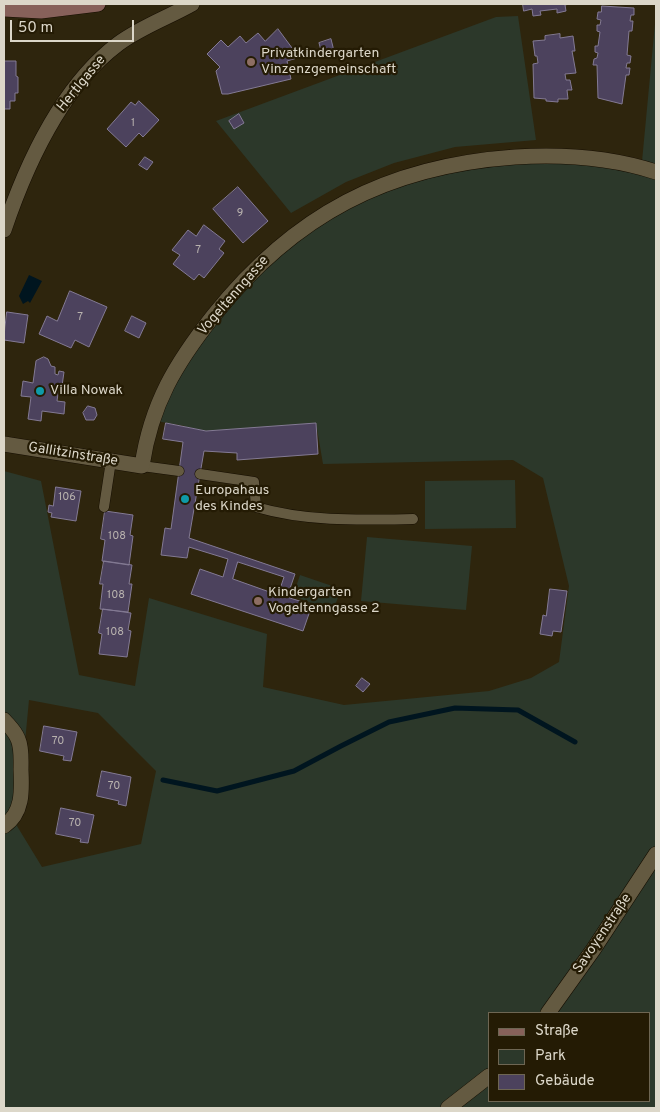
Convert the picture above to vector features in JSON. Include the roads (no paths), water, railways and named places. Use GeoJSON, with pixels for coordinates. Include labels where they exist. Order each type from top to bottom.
{"type":"FeatureCollection","features":[{"type":"Feature","properties":{"kind":"street"},"geometry":{"type":"LineString","coordinates":[[4,9],[41,11],[98,4]]}},
{"type":"Feature","properties":{"kind":"street","name":"Hertlgasse"},"geometry":{"type":"LineString","coordinates":[[4,230],[32,158],[64,102],[84,77],[105,54],[128,37],[192,4]]}},
{"type":"Feature","properties":{"kind":"street","name":"Vogeltenngasse"},"geometry":{"type":"LineString","coordinates":[[142,466],[149,430],[155,412],[168,382],[195,340],[229,297],[266,258],[301,229],[329,211],[355,197],[399,178],[444,166],[488,159],[535,156],[588,156],[656,172]]}},
{"type":"Feature","properties":{"kind":"street","name":"Gallitzinstraße"},"geometry":{"type":"LineString","coordinates":[[4,444],[142,466]]}},
{"type":"Feature","properties":{"kind":"street"},"geometry":{"type":"LineString","coordinates":[[4,720],[14,731],[20,745],[22,790],[16,813],[4,826]]}},
{"type":"Feature","properties":{"kind":"street","name":"Savoyenstraße"},"geometry":{"type":"LineString","coordinates":[[549,1012],[593,950],[656,854]]}},
{"type":"Feature","properties":{"kind":"street"},"geometry":{"type":"LineString","coordinates":[[448,1108],[488,1077]]}},
{"type":"Feature","properties":{"kind":"lane"},"geometry":{"type":"LineString","coordinates":[[104,507],[111,462]]}},
{"type":"Feature","properties":{"kind":"lane"},"geometry":{"type":"LineString","coordinates":[[142,466],[179,471]]}},
{"type":"Feature","properties":{"kind":"lane"},"geometry":{"type":"LineString","coordinates":[[200,474],[254,482],[256,507],[280,514],[346,520],[414,519]]}},
{"type":"Feature","properties":{"kind":"water"},"geometry":{"type":"Polygon","coordinates":[[[29,275],[42,281],[30,303],[28,301],[23,304],[19,296],[29,275]]]}},
{"type":"Feature","properties":{"kind":"waterway"},"geometry":{"type":"LineString","coordinates":[[163,780],[217,791],[294,771],[389,722],[455,708],[518,710],[575,742]]}},
{"type":"Feature","properties":{"kind":"place","name":"Privatkindergarten Vinzenzgemeinschaft"},"geometry":{"type":"Point","coordinates":[251,62]}},
{"type":"Feature","properties":{"kind":"place","name":"Villa Nowak"},"geometry":{"type":"Point","coordinates":[40,391]}},
{"type":"Feature","properties":{"kind":"place","name":"Europahaus des Kindes"},"geometry":{"type":"Point","coordinates":[185,499]}},
{"type":"Feature","properties":{"kind":"place","name":"Kindergarten Vogeltenngasse 2"},"geometry":{"type":"Point","coordinates":[258,601]}}]}
